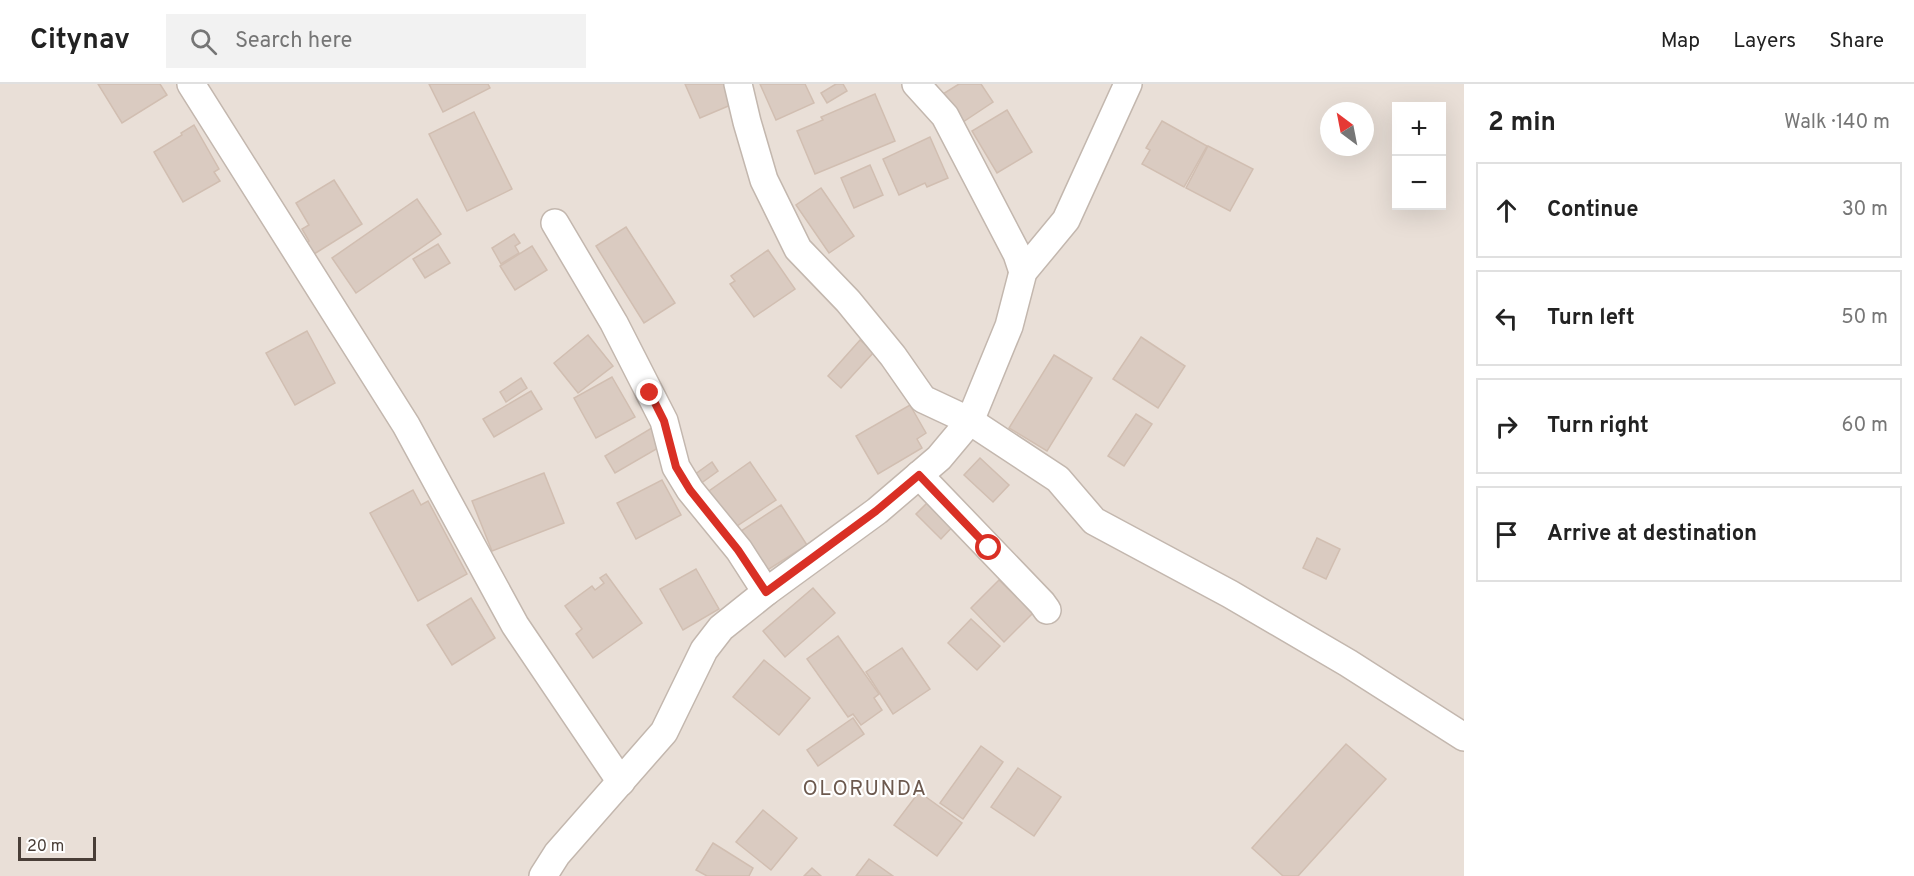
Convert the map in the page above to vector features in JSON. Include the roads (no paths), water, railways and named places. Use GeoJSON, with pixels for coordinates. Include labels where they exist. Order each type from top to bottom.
{"type":"FeatureCollection","features":[{"type":"Feature","properties":{"kind":"street"},"geometry":{"type":"LineString","coordinates":[[191,84],[406,425],[515,626],[621,782]]}},
{"type":"Feature","properties":{"kind":"street"},"geometry":{"type":"LineString","coordinates":[[738,84],[764,180],[798,249],[848,301],[893,356],[923,399],[970,421],[1058,479],[1094,520],[1230,594],[1328,652],[1464,738]]}},
{"type":"Feature","properties":{"kind":"street"},"geometry":{"type":"LineString","coordinates":[[916,84],[945,116],[1017,254],[1023,272]]}},
{"type":"Feature","properties":{"kind":"street"},"geometry":{"type":"LineString","coordinates":[[543,876],[557,854],[664,732],[704,650],[721,628],[876,511],[939,458],[970,421],[1009,326],[1023,272],[1065,220],[1128,84]]}},
{"type":"Feature","properties":{"kind":"street"},"geometry":{"type":"LineString","coordinates":[[555,223],[614,323],[664,421],[676,467],[690,490],[738,550],[766,592]]}},
{"type":"Feature","properties":{"kind":"street"},"geometry":{"type":"LineString","coordinates":[[919,475],[1047,610]]}},
{"type":"Feature","properties":{"kind":"district","name":"OLORUNDA"},"geometry":{"type":"Point","coordinates":[865,789]}}]}
